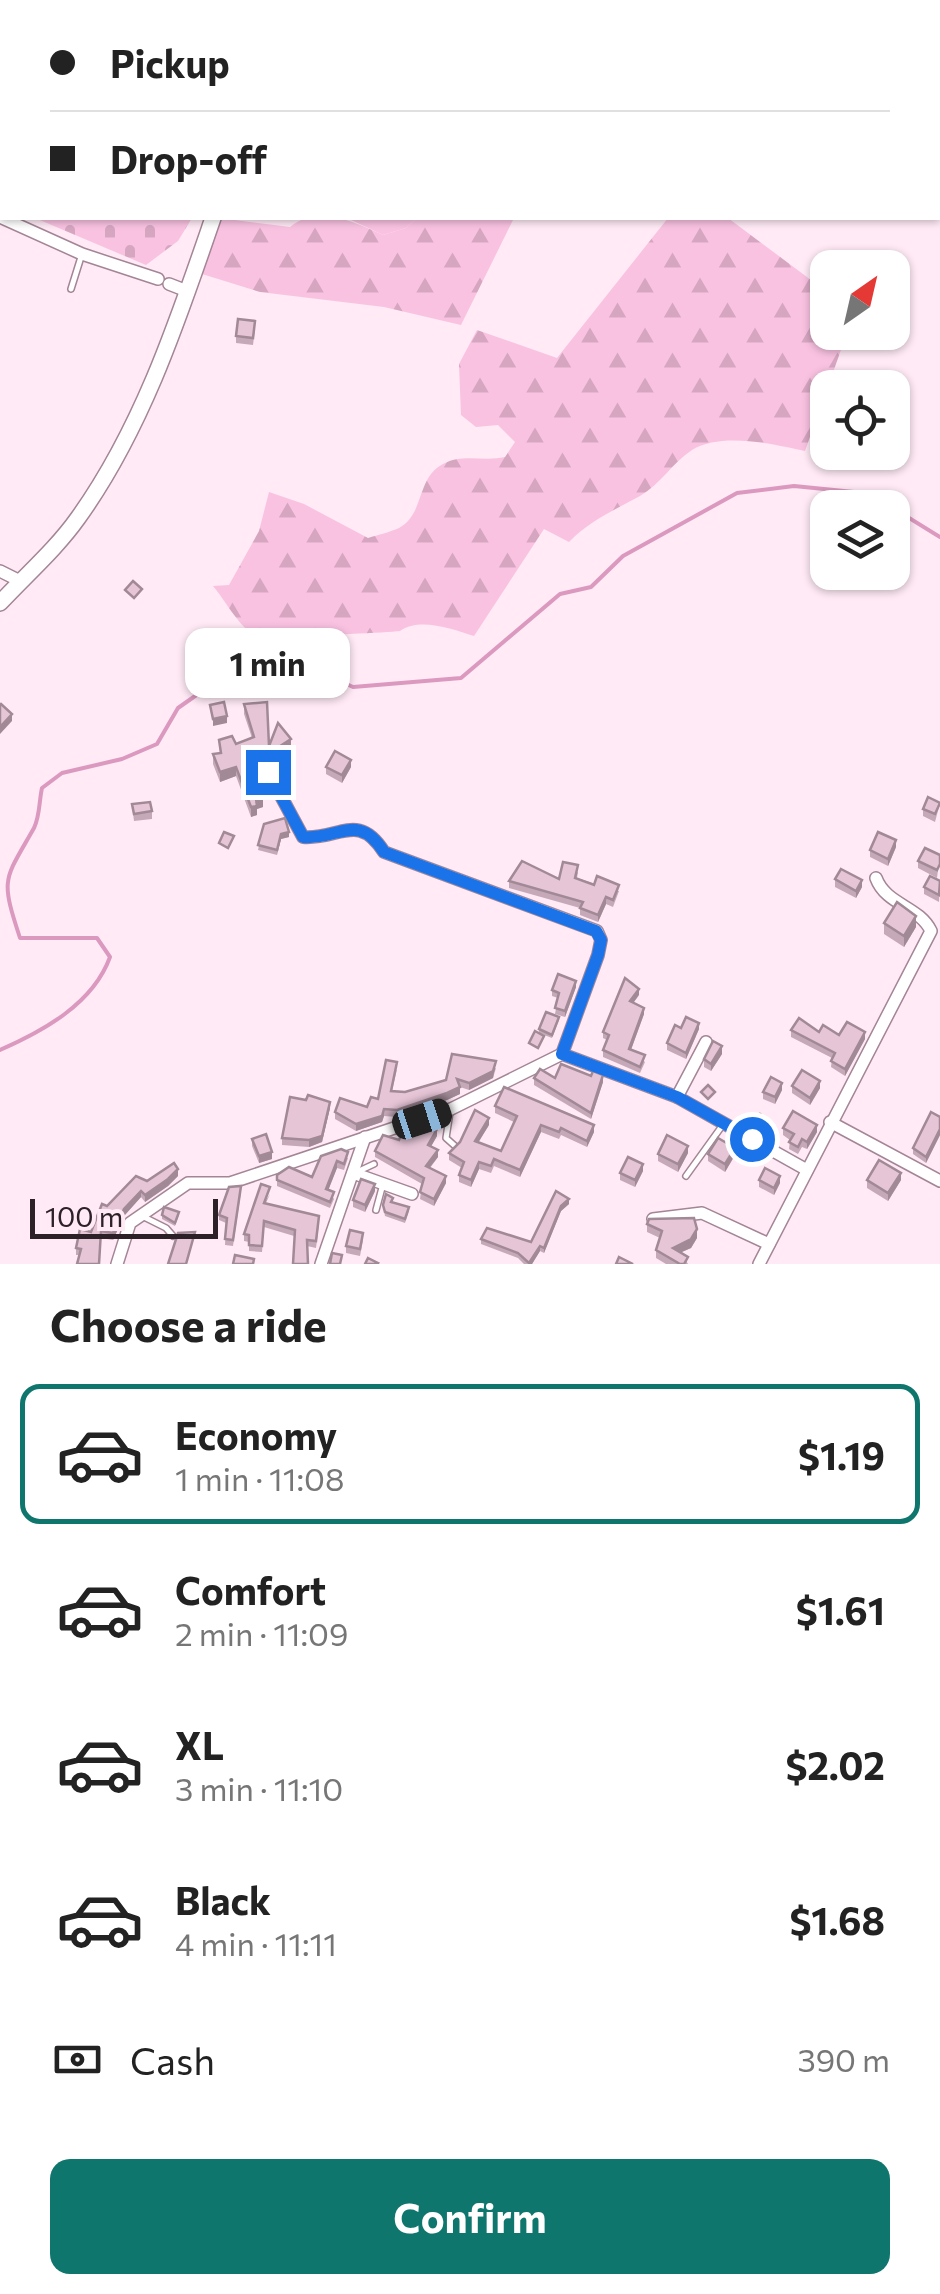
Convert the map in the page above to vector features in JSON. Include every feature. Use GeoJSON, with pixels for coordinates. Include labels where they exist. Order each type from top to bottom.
{"type":"FeatureCollection","features":[{"type":"Feature","properties":{"kind":"street"},"geometry":{"type":"LineString","coordinates":[[7,220],[82,254],[187,291]]}},
{"type":"Feature","properties":{"kind":"street"},"geometry":{"type":"LineString","coordinates":[[0,602],[76,520],[122,444],[187,291],[211,220]]}},
{"type":"Feature","properties":{"kind":"street"},"geometry":{"type":"LineString","coordinates":[[0,571],[20,582]]}},
{"type":"Feature","properties":{"kind":"street"},"geometry":{"type":"LineString","coordinates":[[117,1264],[130,1223],[188,1184],[230,1183],[450,1109],[562,1054],[598,955],[601,940],[596,931],[384,852],[373,835],[354,828],[320,838],[303,837],[268,772]]}},
{"type":"Feature","properties":{"kind":"street"},"geometry":{"type":"LineString","coordinates":[[759,1264],[931,931],[924,919],[886,896],[876,878]]}},
{"type":"Feature","properties":{"kind":"street"},"geometry":{"type":"LineString","coordinates":[[677,1097],[706,1042]]}},
{"type":"Feature","properties":{"kind":"street"},"geometry":{"type":"LineString","coordinates":[[562,1054],[677,1097],[807,1170]]}},
{"type":"Feature","properties":{"kind":"street"},"geometry":{"type":"LineString","coordinates":[[830,1122],[940,1181]]}},
{"type":"Feature","properties":{"kind":"street"},"geometry":{"type":"LineString","coordinates":[[321,1264],[365,1138]]}},
{"type":"Feature","properties":{"kind":"street"},"geometry":{"type":"LineString","coordinates":[[355,1174],[412,1194]]}},
{"type":"Feature","properties":{"kind":"street"},"geometry":{"type":"LineString","coordinates":[[653,1218],[702,1213],[769,1244]]}},
{"type":"Feature","properties":{"kind":"lane"},"geometry":{"type":"LineString","coordinates":[[70,289],[82,254]]}},
{"type":"Feature","properties":{"kind":"lane"},"geometry":{"type":"LineString","coordinates":[[450,1109],[446,1138],[455,1146]]}},
{"type":"Feature","properties":{"kind":"lane"},"geometry":{"type":"LineString","coordinates":[[686,1176],[724,1124]]}},
{"type":"Feature","properties":{"kind":"lane"},"geometry":{"type":"LineString","coordinates":[[355,1174],[374,1164]]}},
{"type":"Feature","properties":{"kind":"lane"},"geometry":{"type":"LineString","coordinates":[[376,1210],[384,1184]]}},
{"type":"Feature","properties":{"kind":"lane"},"geometry":{"type":"LineString","coordinates":[[139,1215],[166,1228],[173,1236]]}},
{"type":"Feature","properties":{"kind":"green space"},"geometry":{"type":"Polygon","coordinates":[[[40,220],[191,220],[178,241],[146,265],[40,220]]]}},
{"type":"Feature","properties":{"kind":"green space"},"geometry":{"type":"Polygon","coordinates":[[[218,220],[290,227],[301,220],[344,220],[383,235],[406,228],[415,220],[513,220],[461,325],[384,307],[260,292],[202,274],[218,220]]]}},
{"type":"Feature","properties":{"kind":"green space"},"geometry":{"type":"Polygon","coordinates":[[[351,220],[415,220],[406,228],[383,235],[351,220]]]}},
{"type":"Feature","properties":{"kind":"green space"},"geometry":{"type":"Polygon","coordinates":[[[666,220],[731,220],[810,279],[810,350],[841,350],[834,370],[810,370],[810,437],[805,451],[748,441],[704,445],[685,455],[647,491],[594,521],[569,542],[544,529],[474,636],[426,625],[388,632],[253,634],[213,586],[229,585],[259,531],[269,492],[304,504],[368,538],[407,522],[428,478],[443,464],[458,459],[505,457],[515,442],[498,425],[476,427],[461,415],[459,364],[477,330],[557,358],[666,220]]]}},
{"type":"Feature","properties":{"kind":"building"},"geometry":{"type":"Polygon","coordinates":[[[238,319],[255,321],[253,338],[236,336],[238,319]]]}},
{"type":"Feature","properties":{"kind":"building"},"geometry":{"type":"Polygon","coordinates":[[[133,581],[142,589],[134,598],[125,590],[133,581]]]}},
{"type":"Feature","properties":{"kind":"building"},"geometry":{"type":"Polygon","coordinates":[[[224,702],[227,716],[213,719],[210,705],[224,702]]]}},
{"type":"Feature","properties":{"kind":"building"},"geometry":{"type":"Polygon","coordinates":[[[267,702],[269,746],[278,723],[291,739],[251,765],[255,789],[260,787],[263,797],[256,799],[257,806],[251,807],[236,767],[220,772],[213,754],[221,753],[219,740],[232,736],[236,744],[254,737],[244,704],[267,702]]]}},
{"type":"Feature","properties":{"kind":"building"},"geometry":{"type":"Polygon","coordinates":[[[0,705],[12,714],[0,727],[0,705]]]}},
{"type":"Feature","properties":{"kind":"building"},"geometry":{"type":"Polygon","coordinates":[[[335,751],[351,760],[342,775],[326,767],[335,751]]]}},
{"type":"Feature","properties":{"kind":"building"},"geometry":{"type":"Polygon","coordinates":[[[928,797],[940,803],[935,814],[923,809],[928,797]]]}},
{"type":"Feature","properties":{"kind":"building"},"geometry":{"type":"Polygon","coordinates":[[[150,802],[152,811],[134,814],[132,804],[150,802]]]}},
{"type":"Feature","properties":{"kind":"building"},"geometry":{"type":"Polygon","coordinates":[[[285,818],[289,832],[281,834],[277,850],[258,845],[264,824],[285,818]]]}},
{"type":"Feature","properties":{"kind":"building"},"geometry":{"type":"Polygon","coordinates":[[[224,832],[234,836],[228,848],[219,843],[224,832]]]}},
{"type":"Feature","properties":{"kind":"building"},"geometry":{"type":"Polygon","coordinates":[[[878,832],[896,840],[888,859],[870,850],[878,832]]]}},
{"type":"Feature","properties":{"kind":"building"},"geometry":{"type":"Polygon","coordinates":[[[925,848],[940,855],[937,870],[918,861],[925,848]]]}},
{"type":"Feature","properties":{"kind":"building"},"geometry":{"type":"Polygon","coordinates":[[[522,861],[559,879],[563,862],[578,865],[575,878],[594,885],[597,876],[619,885],[613,900],[606,897],[598,915],[580,908],[583,902],[509,881],[522,861]]]}},
{"type":"Feature","properties":{"kind":"building"},"geometry":{"type":"Polygon","coordinates":[[[841,869],[862,880],[856,891],[835,879],[841,869]]]}},
{"type":"Feature","properties":{"kind":"building"},"geometry":{"type":"Polygon","coordinates":[[[930,876],[940,881],[939,895],[924,887],[930,876]]]}},
{"type":"Feature","properties":{"kind":"building"},"geometry":{"type":"Polygon","coordinates":[[[897,902],[916,916],[904,936],[884,923],[897,902]]]}},
{"type":"Feature","properties":{"kind":"building"},"geometry":{"type":"Polygon","coordinates":[[[558,974],[576,981],[565,1011],[555,1008],[559,993],[552,990],[558,974]]]}},
{"type":"Feature","properties":{"kind":"building"},"geometry":{"type":"Polygon","coordinates":[[[625,978],[639,989],[630,1001],[644,1008],[629,1049],[645,1055],[640,1067],[603,1050],[609,1035],[603,1032],[625,978]]]}},
{"type":"Feature","properties":{"kind":"building"},"geometry":{"type":"Polygon","coordinates":[[[546,1012],[559,1017],[552,1035],[539,1029],[546,1012]]]}},
{"type":"Feature","properties":{"kind":"building"},"geometry":{"type":"Polygon","coordinates":[[[686,1017],[699,1023],[686,1053],[667,1043],[675,1025],[681,1028],[686,1017]]]}},
{"type":"Feature","properties":{"kind":"building"},"geometry":{"type":"Polygon","coordinates":[[[799,1018],[819,1032],[823,1025],[839,1035],[847,1022],[865,1032],[845,1069],[831,1061],[835,1053],[791,1030],[799,1018]]]}},
{"type":"Feature","properties":{"kind":"building"},"geometry":{"type":"Polygon","coordinates":[[[535,1031],[544,1036],[538,1048],[529,1043],[535,1031]]]}},
{"type":"Feature","properties":{"kind":"building"},"geometry":{"type":"Polygon","coordinates":[[[713,1041],[722,1046],[711,1064],[704,1059],[713,1041]]]}},
{"type":"Feature","properties":{"kind":"building"},"geometry":{"type":"Polygon","coordinates":[[[452,1054],[496,1061],[493,1071],[469,1083],[457,1079],[460,1087],[397,1110],[384,1109],[382,1116],[356,1124],[335,1112],[340,1098],[367,1107],[371,1097],[378,1099],[386,1060],[397,1062],[391,1091],[405,1092],[446,1080],[452,1054]]]}},
{"type":"Feature","properties":{"kind":"building"},"geometry":{"type":"Polygon","coordinates":[[[561,1064],[591,1076],[593,1071],[603,1075],[591,1113],[534,1078],[540,1069],[555,1078],[561,1064]]]}},
{"type":"Feature","properties":{"kind":"building"},"geometry":{"type":"Polygon","coordinates":[[[802,1070],[820,1081],[810,1098],[792,1086],[802,1070]]]}},
{"type":"Feature","properties":{"kind":"building"},"geometry":{"type":"Polygon","coordinates":[[[771,1077],[782,1083],[775,1097],[763,1092],[771,1077]]]}},
{"type":"Feature","properties":{"kind":"building"},"geometry":{"type":"Polygon","coordinates":[[[708,1085],[715,1092],[708,1099],[701,1092],[708,1085]]]}},
{"type":"Feature","properties":{"kind":"building"},"geometry":{"type":"Polygon","coordinates":[[[504,1087],[594,1125],[587,1141],[561,1128],[559,1132],[541,1125],[520,1170],[494,1159],[491,1166],[479,1162],[471,1180],[459,1175],[464,1162],[449,1153],[460,1142],[475,1110],[489,1118],[475,1141],[501,1151],[517,1116],[495,1106],[504,1087]]]}},
{"type":"Feature","properties":{"kind":"building"},"geometry":{"type":"Polygon","coordinates":[[[308,1095],[330,1102],[322,1136],[309,1140],[282,1138],[290,1097],[306,1100],[308,1095]]]}},
{"type":"Feature","properties":{"kind":"building"},"geometry":{"type":"Polygon","coordinates":[[[793,1111],[817,1125],[807,1142],[802,1139],[798,1147],[789,1142],[794,1134],[783,1128],[793,1111]]]}},
{"type":"Feature","properties":{"kind":"building"},"geometry":{"type":"Polygon","coordinates":[[[931,1112],[940,1117],[940,1129],[926,1157],[913,1148],[931,1112]]]}},
{"type":"Feature","properties":{"kind":"building"},"geometry":{"type":"Polygon","coordinates":[[[760,1114],[769,1121],[762,1131],[752,1125],[760,1114]]]}},
{"type":"Feature","properties":{"kind":"building"},"geometry":{"type":"Polygon","coordinates":[[[423,1121],[437,1129],[428,1145],[438,1150],[426,1166],[446,1176],[434,1199],[420,1192],[424,1178],[375,1151],[383,1135],[399,1140],[404,1128],[423,1121]]]}},
{"type":"Feature","properties":{"kind":"building"},"geometry":{"type":"Polygon","coordinates":[[[266,1134],[272,1152],[259,1156],[252,1139],[266,1134]]]}},
{"type":"Feature","properties":{"kind":"building"},"geometry":{"type":"Polygon","coordinates":[[[667,1135],[688,1146],[678,1164],[658,1154],[667,1135]]]}},
{"type":"Feature","properties":{"kind":"building"},"geometry":{"type":"Polygon","coordinates":[[[718,1138],[735,1148],[725,1164],[708,1154],[718,1138]]]}},
{"type":"Feature","properties":{"kind":"building"},"geometry":{"type":"Polygon","coordinates":[[[341,1149],[348,1152],[344,1164],[337,1161],[326,1189],[334,1192],[330,1202],[277,1180],[277,1175],[289,1167],[312,1177],[321,1156],[341,1149]]]}},
{"type":"Feature","properties":{"kind":"building"},"geometry":{"type":"Polygon","coordinates":[[[628,1157],[643,1164],[635,1180],[620,1173],[628,1157]]]}},
{"type":"Feature","properties":{"kind":"building"},"geometry":{"type":"Polygon","coordinates":[[[879,1160],[901,1173],[888,1193],[867,1180],[879,1160]]]}},
{"type":"Feature","properties":{"kind":"building"},"geometry":{"type":"Polygon","coordinates":[[[174,1163],[178,1169],[168,1179],[145,1195],[141,1191],[124,1209],[113,1233],[101,1231],[99,1264],[77,1264],[80,1229],[91,1232],[102,1204],[107,1206],[136,1176],[147,1181],[174,1163]]]}},
{"type":"Feature","properties":{"kind":"building"},"geometry":{"type":"Polygon","coordinates":[[[765,1168],[780,1176],[774,1188],[759,1180],[765,1168]]]}},
{"type":"Feature","properties":{"kind":"building"},"geometry":{"type":"Polygon","coordinates":[[[361,1179],[375,1184],[365,1205],[353,1200],[361,1179]]]}},
{"type":"Feature","properties":{"kind":"building"},"geometry":{"type":"Polygon","coordinates":[[[261,1184],[270,1187],[264,1203],[319,1216],[316,1241],[307,1240],[308,1264],[293,1264],[295,1230],[264,1221],[262,1246],[249,1245],[249,1235],[244,1234],[261,1184]]]}},
{"type":"Feature","properties":{"kind":"building"},"geometry":{"type":"Polygon","coordinates":[[[241,1186],[233,1240],[225,1239],[227,1218],[219,1215],[229,1187],[241,1186]]]}},
{"type":"Feature","properties":{"kind":"building"},"geometry":{"type":"Polygon","coordinates":[[[556,1191],[569,1199],[561,1206],[544,1248],[540,1246],[529,1263],[518,1253],[481,1239],[487,1228],[531,1242],[556,1191]]]}},
{"type":"Feature","properties":{"kind":"building"},"geometry":{"type":"Polygon","coordinates":[[[386,1194],[393,1198],[391,1202],[409,1207],[405,1219],[385,1212],[386,1194]]]}},
{"type":"Feature","properties":{"kind":"building"},"geometry":{"type":"Polygon","coordinates":[[[164,1207],[179,1212],[175,1223],[162,1215],[164,1207]]]}},
{"type":"Feature","properties":{"kind":"building"},"geometry":{"type":"Polygon","coordinates":[[[694,1218],[697,1229],[691,1239],[673,1248],[688,1257],[684,1264],[656,1250],[662,1231],[647,1224],[649,1219],[694,1218]]]}},
{"type":"Feature","properties":{"kind":"building"},"geometry":{"type":"Polygon","coordinates":[[[350,1230],[363,1233],[360,1249],[346,1246],[350,1230]]]}},
{"type":"Feature","properties":{"kind":"building"},"geometry":{"type":"Polygon","coordinates":[[[195,1232],[186,1264],[168,1264],[178,1233],[195,1232]]]}},
{"type":"Feature","properties":{"kind":"building"},"geometry":{"type":"Polygon","coordinates":[[[332,1253],[342,1255],[340,1264],[330,1264],[332,1253]]]}},
{"type":"Feature","properties":{"kind":"building"},"geometry":{"type":"Polygon","coordinates":[[[235,1255],[254,1259],[253,1264],[233,1264],[235,1255]]]}},
{"type":"Feature","properties":{"kind":"waterway"},"geometry":{"type":"LineString","coordinates":[[0,1050],[65,1014],[92,989],[110,957],[97,938],[20,938],[8,880],[36,823],[42,788],[62,773],[122,759],[157,744],[178,708],[245,661],[287,680],[329,662],[340,681],[353,687],[461,678],[560,594],[591,587],[623,556],[737,493],[794,486],[854,492],[880,500],[940,537]]}},
{"type":"Feature","properties":{"kind":"route"},"geometry":{"type":"LineString","coordinates":[[268,772],[303,837],[320,838],[354,828],[373,835],[384,852],[596,931],[601,940],[598,955],[562,1054],[677,1097],[752,1139]]}}]}
